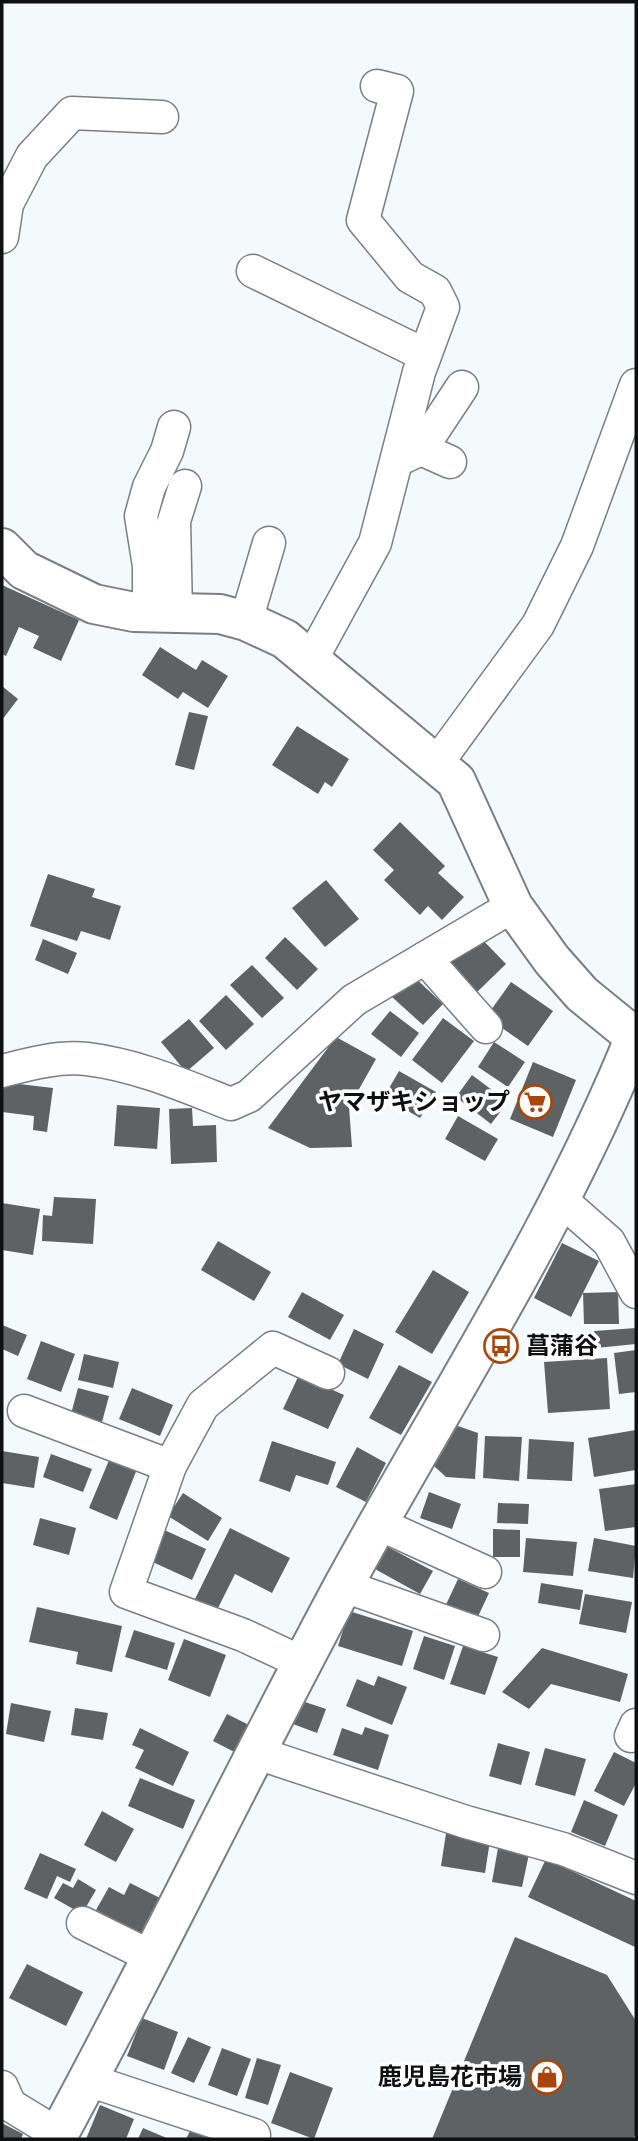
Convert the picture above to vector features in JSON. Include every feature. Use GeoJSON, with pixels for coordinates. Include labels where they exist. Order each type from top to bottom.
{"type":"FeatureCollection","features":[{"type":"Feature","properties":{"kind":"street"},"geometry":{"type":"LineString","coordinates":[[311,660],[375,543],[408,455],[425,355],[443,307],[435,291],[410,277],[363,220],[397,91],[377,86]]}},
{"type":"Feature","properties":{"kind":"street"},"geometry":{"type":"LineString","coordinates":[[2,237],[7,204],[32,156],[72,113],[162,117]]}},
{"type":"Feature","properties":{"kind":"street"},"geometry":{"type":"LineString","coordinates":[[253,271],[425,355]]}},
{"type":"Feature","properties":{"kind":"street"},"geometry":{"type":"LineString","coordinates":[[437,763],[538,625],[578,547],[636,385]]}},
{"type":"Feature","properties":{"kind":"street"},"geometry":{"type":"LineString","coordinates":[[408,455],[462,387]]}},
{"type":"Feature","properties":{"kind":"street"},"geometry":{"type":"LineString","coordinates":[[162,613],[149,566],[141,516],[149,487],[167,451],[174,428]]}},
{"type":"Feature","properties":{"kind":"street"},"geometry":{"type":"LineString","coordinates":[[408,455],[450,462]]}},
{"type":"Feature","properties":{"kind":"street"},"geometry":{"type":"LineString","coordinates":[[162,613],[174,521],[185,486]]}},
{"type":"Feature","properties":{"kind":"street"},"geometry":{"type":"LineString","coordinates":[[246,621],[269,543]]}},
{"type":"Feature","properties":{"kind":"street"},"geometry":{"type":"LineString","coordinates":[[2,548],[24,570],[94,604],[162,613],[220,614],[246,621],[285,639],[456,781],[513,906],[552,960],[582,993],[636,1037],[619,1081],[560,1199],[465,1376],[344,1586],[58,2137],[10,2105],[2,2087]]}},
{"type":"Feature","properties":{"kind":"street"},"geometry":{"type":"LineString","coordinates":[[2,1071],[41,1061],[86,1059],[167,1079],[231,1104],[249,1096],[354,1000],[513,906]]}},
{"type":"Feature","properties":{"kind":"street"},"geometry":{"type":"LineString","coordinates":[[425,958],[486,1027]]}},
{"type":"Feature","properties":{"kind":"street"},"geometry":{"type":"LineString","coordinates":[[560,1199],[609,1242],[636,1292]]}},
{"type":"Feature","properties":{"kind":"street"},"geometry":{"type":"LineString","coordinates":[[303,1663],[243,1635],[126,1592],[170,1466],[203,1405],[273,1348],[328,1373]]}},
{"type":"Feature","properties":{"kind":"street"},"geometry":{"type":"LineString","coordinates":[[24,1411],[170,1466]]}},
{"type":"Feature","properties":{"kind":"street"},"geometry":{"type":"LineString","coordinates":[[379,1524],[485,1572]]}},
{"type":"Feature","properties":{"kind":"street"},"geometry":{"type":"LineString","coordinates":[[344,1586],[484,1635]]}},
{"type":"Feature","properties":{"kind":"street"},"geometry":{"type":"LineString","coordinates":[[257,1753],[466,1822],[563,1849],[636,1878]]}},
{"type":"Feature","properties":{"kind":"street"},"geometry":{"type":"LineString","coordinates":[[83,1923],[152,1957]]}},
{"type":"Feature","properties":{"kind":"street"},"geometry":{"type":"LineString","coordinates":[[88,2080],[254,2135]]}},
{"type":"Feature","properties":{"kind":"building"},"geometry":{"type":"Polygon","coordinates":[[[2,585],[79,620],[61,661],[33,648],[39,636],[19,627],[6,656],[2,654],[2,585]]]}},
{"type":"Feature","properties":{"kind":"building"},"geometry":{"type":"Polygon","coordinates":[[[160,647],[196,670],[202,660],[228,676],[208,708],[183,692],[178,699],[142,675],[160,647]]]}},
{"type":"Feature","properties":{"kind":"building"},"geometry":{"type":"Polygon","coordinates":[[[2,686],[18,699],[2,720],[2,686]]]}},
{"type":"Feature","properties":{"kind":"building"},"geometry":{"type":"Polygon","coordinates":[[[189,712],[208,716],[194,770],[175,765],[189,712]]]}},
{"type":"Feature","properties":{"kind":"building"},"geometry":{"type":"Polygon","coordinates":[[[297,726],[349,759],[332,787],[325,782],[318,794],[272,765],[297,726]]]}},
{"type":"Feature","properties":{"kind":"building"},"geometry":{"type":"Polygon","coordinates":[[[400,822],[445,866],[438,873],[464,897],[442,920],[428,906],[420,915],[384,880],[394,870],[373,850],[400,822]]]}},
{"type":"Feature","properties":{"kind":"building"},"geometry":{"type":"Polygon","coordinates":[[[48,874],[95,889],[92,897],[121,906],[110,940],[81,931],[77,941],[30,926],[48,874]]]}},
{"type":"Feature","properties":{"kind":"building"},"geometry":{"type":"Polygon","coordinates":[[[326,880],[359,919],[325,947],[292,908],[326,880]]]}},
{"type":"Feature","properties":{"kind":"building"},"geometry":{"type":"Polygon","coordinates":[[[476,933],[506,964],[475,994],[445,963],[476,933]]]}},
{"type":"Feature","properties":{"kind":"building"},"geometry":{"type":"Polygon","coordinates":[[[285,937],[318,969],[297,990],[265,958],[285,937]]]}},
{"type":"Feature","properties":{"kind":"building"},"geometry":{"type":"Polygon","coordinates":[[[43,939],[77,953],[68,974],[35,960],[43,939]]]}},
{"type":"Feature","properties":{"kind":"building"},"geometry":{"type":"Polygon","coordinates":[[[252,965],[284,998],[262,1018],[230,985],[252,965]]]}},
{"type":"Feature","properties":{"kind":"building"},"geometry":{"type":"Polygon","coordinates":[[[412,975],[443,1004],[423,1025],[392,997],[412,975]]]}},
{"type":"Feature","properties":{"kind":"building"},"geometry":{"type":"Polygon","coordinates":[[[511,982],[553,1011],[528,1046],[486,1017],[511,982]]]}},
{"type":"Feature","properties":{"kind":"building"},"geometry":{"type":"Polygon","coordinates":[[[226,995],[254,1024],[226,1050],[199,1021],[226,995]]]}},
{"type":"Feature","properties":{"kind":"building"},"geometry":{"type":"Polygon","coordinates":[[[390,1011],[419,1033],[401,1057],[371,1034],[390,1011]]]}},
{"type":"Feature","properties":{"kind":"building"},"geometry":{"type":"Polygon","coordinates":[[[443,1018],[474,1041],[442,1083],[412,1060],[443,1018]]]}},
{"type":"Feature","properties":{"kind":"building"},"geometry":{"type":"Polygon","coordinates":[[[189,1019],[214,1048],[186,1072],[161,1042],[189,1019]]]}},
{"type":"Feature","properties":{"kind":"building"},"geometry":{"type":"Polygon","coordinates":[[[336,1037],[376,1059],[349,1107],[352,1147],[310,1148],[268,1128],[336,1037]]]}},
{"type":"Feature","properties":{"kind":"building"},"geometry":{"type":"Polygon","coordinates":[[[494,1042],[525,1062],[508,1087],[478,1067],[494,1042]]]}},
{"type":"Feature","properties":{"kind":"building"},"geometry":{"type":"Polygon","coordinates":[[[533,1062],[576,1080],[553,1137],[510,1119],[533,1062]]]}},
{"type":"Feature","properties":{"kind":"building"},"geometry":{"type":"Polygon","coordinates":[[[399,1071],[436,1092],[420,1118],[384,1097],[399,1071]]]}},
{"type":"Feature","properties":{"kind":"building"},"geometry":{"type":"Polygon","coordinates":[[[472,1075],[508,1102],[491,1124],[456,1097],[472,1075]]]}},
{"type":"Feature","properties":{"kind":"building"},"geometry":{"type":"Polygon","coordinates":[[[2,1082],[53,1088],[47,1132],[33,1130],[34,1116],[2,1112],[2,1082]]]}},
{"type":"Feature","properties":{"kind":"building"},"geometry":{"type":"Polygon","coordinates":[[[117,1105],[160,1108],[157,1149],[114,1146],[117,1105]]]}},
{"type":"Feature","properties":{"kind":"building"},"geometry":{"type":"Polygon","coordinates":[[[192,1108],[193,1126],[216,1125],[217,1162],[171,1164],[169,1109],[192,1108]]]}},
{"type":"Feature","properties":{"kind":"building"},"geometry":{"type":"Polygon","coordinates":[[[458,1116],[498,1139],[485,1161],[445,1139],[458,1116]]]}},
{"type":"Feature","properties":{"kind":"building"},"geometry":{"type":"Polygon","coordinates":[[[54,1197],[96,1199],[93,1244],[42,1241],[43,1215],[52,1216],[54,1197]]]}},
{"type":"Feature","properties":{"kind":"building"},"geometry":{"type":"Polygon","coordinates":[[[2,1203],[40,1209],[33,1255],[2,1250],[2,1203]]]}},
{"type":"Feature","properties":{"kind":"building"},"geometry":{"type":"Polygon","coordinates":[[[218,1241],[271,1272],[254,1301],[201,1270],[218,1241]]]}},
{"type":"Feature","properties":{"kind":"building"},"geometry":{"type":"Polygon","coordinates":[[[562,1243],[599,1261],[571,1317],[534,1298],[562,1243]]]}},
{"type":"Feature","properties":{"kind":"building"},"geometry":{"type":"Polygon","coordinates":[[[433,1270],[469,1292],[432,1354],[395,1332],[433,1270]]]}},
{"type":"Feature","properties":{"kind":"building"},"geometry":{"type":"Polygon","coordinates":[[[302,1292],[344,1315],[330,1340],[288,1317],[302,1292]]]}},
{"type":"Feature","properties":{"kind":"building"},"geometry":{"type":"Polygon","coordinates":[[[618,1292],[619,1324],[584,1324],[583,1293],[618,1292]]]}},
{"type":"Feature","properties":{"kind":"building"},"geometry":{"type":"Polygon","coordinates":[[[2,1325],[27,1335],[18,1356],[2,1349],[2,1325]]]}},
{"type":"Feature","properties":{"kind":"building"},"geometry":{"type":"Polygon","coordinates":[[[636,1328],[636,1344],[596,1348],[594,1331],[636,1328]]]}},
{"type":"Feature","properties":{"kind":"building"},"geometry":{"type":"Polygon","coordinates":[[[354,1329],[384,1344],[368,1379],[338,1364],[354,1329]]]}},
{"type":"Feature","properties":{"kind":"building"},"geometry":{"type":"Polygon","coordinates":[[[587,1333],[590,1351],[552,1356],[550,1337],[587,1333]]]}},
{"type":"Feature","properties":{"kind":"building"},"geometry":{"type":"Polygon","coordinates":[[[41,1341],[75,1354],[61,1392],[27,1379],[41,1341]]]}},
{"type":"Feature","properties":{"kind":"building"},"geometry":{"type":"Polygon","coordinates":[[[636,1350],[636,1392],[619,1394],[614,1353],[636,1350]]]}},
{"type":"Feature","properties":{"kind":"building"},"geometry":{"type":"Polygon","coordinates":[[[84,1354],[119,1362],[113,1388],[78,1380],[84,1354]]]}},
{"type":"Feature","properties":{"kind":"building"},"geometry":{"type":"Polygon","coordinates":[[[607,1358],[610,1409],[548,1413],[544,1362],[607,1358]]]}},
{"type":"Feature","properties":{"kind":"building"},"geometry":{"type":"Polygon","coordinates":[[[399,1365],[432,1382],[401,1435],[369,1418],[399,1365]]]}},
{"type":"Feature","properties":{"kind":"building"},"geometry":{"type":"Polygon","coordinates":[[[299,1375],[344,1395],[328,1429],[283,1409],[299,1375]]]}},
{"type":"Feature","properties":{"kind":"building"},"geometry":{"type":"Polygon","coordinates":[[[78,1388],[109,1396],[102,1422],[71,1414],[78,1388]]]}},
{"type":"Feature","properties":{"kind":"building"},"geometry":{"type":"Polygon","coordinates":[[[132,1388],[173,1405],[160,1436],[119,1419],[132,1388]]]}},
{"type":"Feature","properties":{"kind":"building"},"geometry":{"type":"Polygon","coordinates":[[[455,1425],[478,1433],[475,1479],[446,1477],[434,1466],[455,1425]]]}},
{"type":"Feature","properties":{"kind":"building"},"geometry":{"type":"Polygon","coordinates":[[[636,1430],[636,1470],[594,1477],[588,1438],[636,1430]]]}},
{"type":"Feature","properties":{"kind":"building"},"geometry":{"type":"Polygon","coordinates":[[[485,1436],[522,1437],[519,1481],[483,1478],[485,1436]]]}},
{"type":"Feature","properties":{"kind":"building"},"geometry":{"type":"Polygon","coordinates":[[[529,1439],[574,1442],[572,1481],[527,1479],[529,1439]]]}},
{"type":"Feature","properties":{"kind":"building"},"geometry":{"type":"Polygon","coordinates":[[[272,1441],[336,1462],[328,1485],[296,1475],[290,1492],[259,1481],[272,1441]]]}},
{"type":"Feature","properties":{"kind":"building"},"geometry":{"type":"Polygon","coordinates":[[[357,1447],[386,1463],[366,1502],[336,1487],[357,1447]]]}},
{"type":"Feature","properties":{"kind":"building"},"geometry":{"type":"Polygon","coordinates":[[[2,1451],[39,1457],[34,1488],[2,1483],[2,1451]]]}},
{"type":"Feature","properties":{"kind":"building"},"geometry":{"type":"Polygon","coordinates":[[[51,1454],[92,1469],[83,1492],[43,1477],[51,1454]]]}},
{"type":"Feature","properties":{"kind":"building"},"geometry":{"type":"Polygon","coordinates":[[[110,1458],[137,1469],[117,1520],[89,1508],[110,1458]]]}},
{"type":"Feature","properties":{"kind":"building"},"geometry":{"type":"Polygon","coordinates":[[[636,1484],[636,1527],[605,1531],[599,1489],[636,1484]]]}},
{"type":"Feature","properties":{"kind":"building"},"geometry":{"type":"Polygon","coordinates":[[[429,1492],[461,1504],[452,1529],[420,1518],[429,1492]]]}},
{"type":"Feature","properties":{"kind":"building"},"geometry":{"type":"Polygon","coordinates":[[[183,1493],[222,1518],[208,1541],[168,1516],[183,1493]]]}},
{"type":"Feature","properties":{"kind":"building"},"geometry":{"type":"Polygon","coordinates":[[[498,1503],[529,1504],[528,1524],[497,1523],[498,1503]]]}},
{"type":"Feature","properties":{"kind":"building"},"geometry":{"type":"Polygon","coordinates":[[[40,1518],[76,1528],[69,1555],[33,1545],[40,1518]]]}},
{"type":"Feature","properties":{"kind":"building"},"geometry":{"type":"Polygon","coordinates":[[[160,1528],[206,1549],[192,1580],[146,1559],[160,1528]]]}},
{"type":"Feature","properties":{"kind":"building"},"geometry":{"type":"Polygon","coordinates":[[[230,1528],[290,1558],[272,1593],[235,1574],[217,1610],[195,1599],[230,1528]]]}},
{"type":"Feature","properties":{"kind":"building"},"geometry":{"type":"Polygon","coordinates":[[[493,1529],[520,1530],[520,1557],[493,1557],[493,1529]]]}},
{"type":"Feature","properties":{"kind":"building"},"geometry":{"type":"Polygon","coordinates":[[[526,1538],[577,1542],[573,1576],[523,1572],[526,1538]]]}},
{"type":"Feature","properties":{"kind":"building"},"geometry":{"type":"Polygon","coordinates":[[[594,1538],[636,1546],[633,1578],[588,1571],[594,1538]]]}},
{"type":"Feature","properties":{"kind":"building"},"geometry":{"type":"Polygon","coordinates":[[[388,1547],[433,1571],[420,1594],[375,1569],[388,1547]]]}},
{"type":"Feature","properties":{"kind":"building"},"geometry":{"type":"Polygon","coordinates":[[[458,1579],[489,1593],[474,1625],[443,1611],[458,1579]]]}},
{"type":"Feature","properties":{"kind":"building"},"geometry":{"type":"Polygon","coordinates":[[[541,1583],[583,1590],[580,1610],[538,1603],[541,1583]]]}},
{"type":"Feature","properties":{"kind":"building"},"geometry":{"type":"Polygon","coordinates":[[[585,1594],[632,1602],[626,1633],[579,1624],[585,1594]]]}},
{"type":"Feature","properties":{"kind":"building"},"geometry":{"type":"Polygon","coordinates":[[[37,1607],[122,1626],[112,1672],[76,1664],[78,1652],[29,1642],[37,1607]]]}},
{"type":"Feature","properties":{"kind":"building"},"geometry":{"type":"Polygon","coordinates":[[[349,1611],[413,1631],[402,1666],[338,1646],[349,1611]]]}},
{"type":"Feature","properties":{"kind":"building"},"geometry":{"type":"Polygon","coordinates":[[[134,1630],[175,1643],[167,1670],[125,1657],[134,1630]]]}},
{"type":"Feature","properties":{"kind":"building"},"geometry":{"type":"Polygon","coordinates":[[[424,1636],[455,1646],[444,1680],[413,1669],[424,1636]]]}},
{"type":"Feature","properties":{"kind":"building"},"geometry":{"type":"Polygon","coordinates":[[[184,1639],[226,1655],[210,1697],[168,1680],[184,1639]]]}},
{"type":"Feature","properties":{"kind":"building"},"geometry":{"type":"Polygon","coordinates":[[[463,1646],[498,1657],[485,1695],[450,1684],[463,1646]]]}},
{"type":"Feature","properties":{"kind":"building"},"geometry":{"type":"Polygon","coordinates":[[[542,1648],[628,1674],[620,1702],[551,1684],[529,1709],[502,1692],[542,1648]]]}},
{"type":"Feature","properties":{"kind":"building"},"geometry":{"type":"Polygon","coordinates":[[[378,1676],[407,1687],[392,1725],[346,1706],[357,1679],[374,1686],[378,1676]]]}},
{"type":"Feature","properties":{"kind":"building"},"geometry":{"type":"Polygon","coordinates":[[[302,1701],[326,1709],[317,1733],[293,1724],[302,1701]]]}},
{"type":"Feature","properties":{"kind":"building"},"geometry":{"type":"Polygon","coordinates":[[[11,1703],[51,1711],[44,1742],[6,1734],[11,1703]]]}},
{"type":"Feature","properties":{"kind":"building"},"geometry":{"type":"Polygon","coordinates":[[[75,1708],[108,1713],[103,1740],[71,1735],[75,1708]]]}},
{"type":"Feature","properties":{"kind":"building"},"geometry":{"type":"Polygon","coordinates":[[[227,1714],[263,1732],[248,1759],[213,1741],[227,1714]]]}},
{"type":"Feature","properties":{"kind":"building"},"geometry":{"type":"Polygon","coordinates":[[[365,1727],[389,1735],[378,1770],[333,1755],[342,1728],[362,1735],[365,1727]]]}},
{"type":"Feature","properties":{"kind":"building"},"geometry":{"type":"Polygon","coordinates":[[[140,1728],[189,1752],[173,1786],[135,1768],[144,1750],[132,1745],[140,1728]]]}},
{"type":"Feature","properties":{"kind":"building"},"geometry":{"type":"Polygon","coordinates":[[[498,1743],[530,1752],[521,1785],[489,1776],[498,1743]]]}},
{"type":"Feature","properties":{"kind":"building"},"geometry":{"type":"Polygon","coordinates":[[[545,1748],[586,1759],[575,1796],[535,1785],[545,1748]]]}},
{"type":"Feature","properties":{"kind":"building"},"geometry":{"type":"Polygon","coordinates":[[[614,1752],[636,1763],[636,1783],[624,1806],[594,1791],[614,1752]]]}},
{"type":"Feature","properties":{"kind":"building"},"geometry":{"type":"Polygon","coordinates":[[[140,1778],[195,1800],[183,1829],[128,1806],[140,1778]]]}},
{"type":"Feature","properties":{"kind":"building"},"geometry":{"type":"Polygon","coordinates":[[[584,1800],[618,1815],[605,1846],[571,1832],[584,1800]]]}},
{"type":"Feature","properties":{"kind":"building"},"geometry":{"type":"Polygon","coordinates":[[[102,1811],[134,1829],[116,1862],[84,1845],[102,1811]]]}},
{"type":"Feature","properties":{"kind":"building"},"geometry":{"type":"Polygon","coordinates":[[[447,1827],[491,1834],[485,1873],[441,1866],[447,1827]]]}},
{"type":"Feature","properties":{"kind":"building"},"geometry":{"type":"Polygon","coordinates":[[[498,1848],[529,1854],[522,1887],[492,1882],[498,1848]]]}},
{"type":"Feature","properties":{"kind":"building"},"geometry":{"type":"Polygon","coordinates":[[[40,1853],[76,1869],[70,1882],[57,1876],[47,1899],[24,1889],[40,1853]]]}},
{"type":"Feature","properties":{"kind":"building"},"geometry":{"type":"Polygon","coordinates":[[[546,1859],[636,1901],[635,1947],[528,1897],[546,1859]]]}},
{"type":"Feature","properties":{"kind":"building"},"geometry":{"type":"Polygon","coordinates":[[[78,1879],[96,1890],[82,1914],[54,1898],[63,1883],[73,1888],[78,1879]]]}},
{"type":"Feature","properties":{"kind":"building"},"geometry":{"type":"Polygon","coordinates":[[[130,1883],[162,1899],[144,1935],[96,1910],[109,1887],[124,1895],[130,1883]]]}},
{"type":"Feature","properties":{"kind":"building","name":"鹿児島花市場"},"geometry":{"type":"Polygon","coordinates":[[[515,1937],[607,1975],[636,2021],[636,2133],[633,2139],[432,2139],[515,1937]]]}},
{"type":"Feature","properties":{"kind":"building"},"geometry":{"type":"Polygon","coordinates":[[[27,1964],[83,1992],[66,2026],[9,1998],[27,1964]]]}},
{"type":"Feature","properties":{"kind":"building"},"geometry":{"type":"Polygon","coordinates":[[[142,2018],[178,2032],[164,2070],[127,2056],[142,2018]]]}},
{"type":"Feature","properties":{"kind":"building"},"geometry":{"type":"Polygon","coordinates":[[[188,2037],[211,2047],[194,2083],[171,2073],[188,2037]]]}},
{"type":"Feature","properties":{"kind":"building"},"geometry":{"type":"Polygon","coordinates":[[[222,2048],[251,2059],[237,2096],[208,2085],[222,2048]]]}},
{"type":"Feature","properties":{"kind":"building"},"geometry":{"type":"Polygon","coordinates":[[[257,2058],[281,2065],[268,2105],[245,2098],[257,2058]]]}},
{"type":"Feature","properties":{"kind":"building"},"geometry":{"type":"Polygon","coordinates":[[[290,2072],[333,2088],[314,2139],[271,2123],[290,2072]]]}},
{"type":"Feature","properties":{"kind":"building"},"geometry":{"type":"Polygon","coordinates":[[[100,2105],[134,2119],[126,2139],[86,2139],[100,2105]]]}},
{"type":"Feature","properties":{"kind":"building"},"geometry":{"type":"Polygon","coordinates":[[[2,2123],[23,2134],[21,2139],[2,2139],[2,2123]]]}},
{"type":"Feature","properties":{"kind":"building"},"geometry":{"type":"Polygon","coordinates":[[[143,2128],[169,2139],[138,2139],[143,2128]]]}},
{"type":"Feature","properties":{"kind":"building"},"geometry":{"type":"Polygon","coordinates":[[[190,2131],[210,2139],[186,2139],[190,2131]]]}},
{"type":"Feature","properties":{"kind":"place","name":"ヤマザキショップ"},"geometry":{"type":"Point","coordinates":[535,1102]}},
{"type":"Feature","properties":{"kind":"place","name":"菖蒲谷"},"geometry":{"type":"Point","coordinates":[501,1346]}},
{"type":"Feature","properties":{"kind":"place","name":"鹿児島花市場"},"geometry":{"type":"Point","coordinates":[547,2077]}}]}
